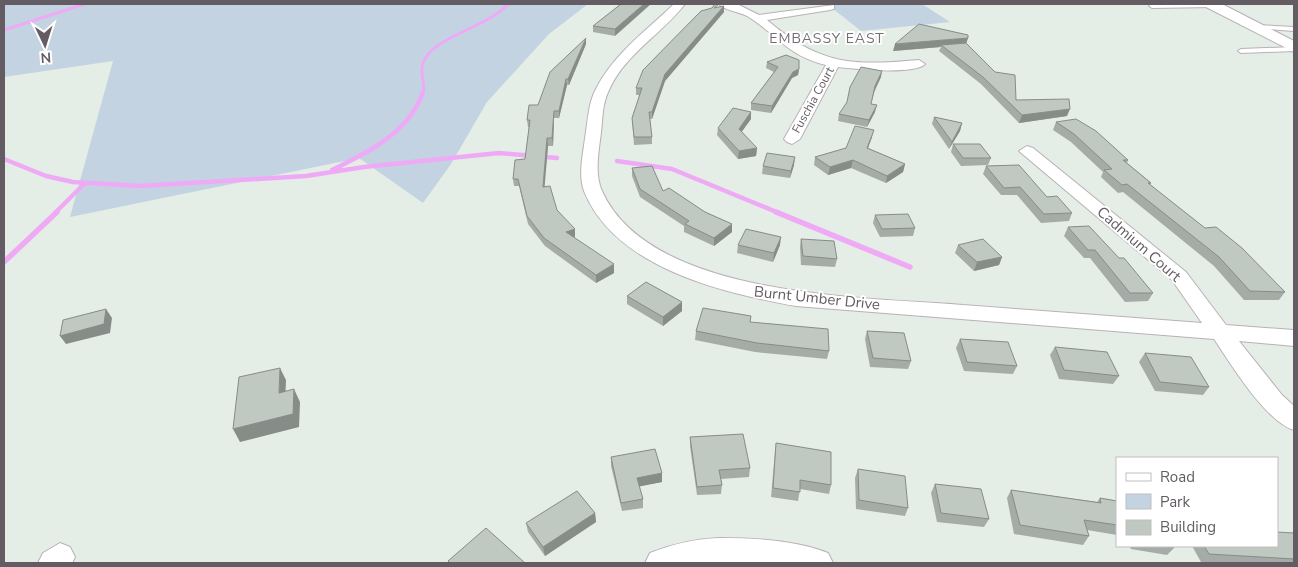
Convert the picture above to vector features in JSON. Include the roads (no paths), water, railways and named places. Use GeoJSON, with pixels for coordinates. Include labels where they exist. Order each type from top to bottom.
{"type":"FeatureCollection","features":[{"type":"Feature","properties":{"kind":"street","name":"Burnt Umber Drive"},"geometry":{"type":"LineString","coordinates":[[680,4],[625,58],[602,88],[598,100],[589,161],[593,190],[603,208],[631,238],[658,256],[712,280],[749,291],[796,299],[1294,338]]}},
{"type":"Feature","properties":{"kind":"street"},"geometry":{"type":"LineString","coordinates":[[724,4],[743,9],[759,18],[797,50],[834,62],[880,67],[919,64]]}},
{"type":"Feature","properties":{"kind":"street"},"geometry":{"type":"LineString","coordinates":[[1213,4],[1294,48]]}},
{"type":"Feature","properties":{"kind":"street"},"geometry":{"type":"LineString","coordinates":[[759,18],[830,8]]}},
{"type":"Feature","properties":{"kind":"street","name":"Fuschia Court"},"geometry":{"type":"LineString","coordinates":[[792,138],[834,62]]}},
{"type":"Feature","properties":{"kind":"street","name":"Cadmium Court"},"geometry":{"type":"LineString","coordinates":[[1027,151],[1167,265],[1189,288],[1274,402],[1294,420]]}},
{"type":"Feature","properties":{"kind":"street"},"geometry":{"type":"LineString","coordinates":[[660,563],[672,558],[710,551],[736,551],[818,563]]}},
{"type":"Feature","properties":{"kind":"lane"},"geometry":{"type":"LineString","coordinates":[[1152,6],[1213,4]]}},
{"type":"Feature","properties":{"kind":"lane"},"geometry":{"type":"LineString","coordinates":[[1255,27],[1294,29]]}},
{"type":"Feature","properties":{"kind":"lane"},"geometry":{"type":"LineString","coordinates":[[1241,51],[1294,48]]}},
{"type":"Feature","properties":{"kind":"waterway"},"geometry":{"type":"LineString","coordinates":[[4,30],[85,4]]}},
{"type":"Feature","properties":{"kind":"waterway"},"geometry":{"type":"LineString","coordinates":[[423,93],[422,67],[429,54],[449,39],[487,20],[508,4]]}},
{"type":"Feature","properties":{"kind":"waterway"},"geometry":{"type":"LineString","coordinates":[[332,170],[373,148],[398,130],[417,106],[423,92]]}},
{"type":"Feature","properties":{"kind":"waterway"},"geometry":{"type":"LineString","coordinates":[[4,159],[46,176],[73,182],[140,186],[306,176],[364,167],[499,153],[557,158]]}},
{"type":"Feature","properties":{"kind":"waterway"},"geometry":{"type":"LineString","coordinates":[[617,161],[672,169],[779,213]]}},
{"type":"Feature","properties":{"kind":"waterway"},"geometry":{"type":"LineString","coordinates":[[55,213],[85,183]]}},
{"type":"Feature","properties":{"kind":"waterway"},"geometry":{"type":"LineString","coordinates":[[4,262],[57,212]]}},
{"type":"Feature","properties":{"kind":"waterway"},"geometry":{"type":"LineString","coordinates":[[776,212],[910,267]]}},
{"type":"Feature","properties":{"kind":"district","name":"EMBASSY EAST"},"geometry":{"type":"Point","coordinates":[827,38]}}]}
